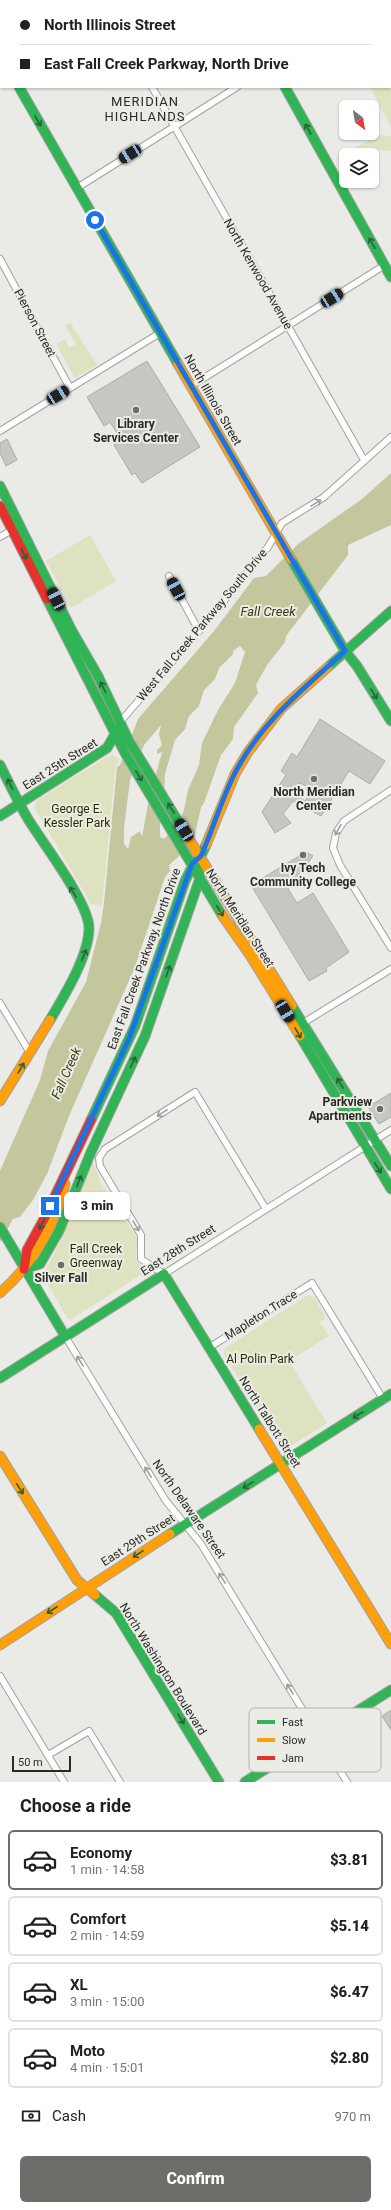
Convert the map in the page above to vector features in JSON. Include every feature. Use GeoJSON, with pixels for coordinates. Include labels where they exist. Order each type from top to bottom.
{"type":"FeatureCollection","features":[{"type":"Feature","properties":{"kind":"main road","name":"North Illinois Street"},"geometry":{"type":"LineString","coordinates":[[20,88],[281,543],[345,651],[353,663],[357,666],[391,721]]}},
{"type":"Feature","properties":{"kind":"main road"},"geometry":{"type":"LineString","coordinates":[[286,88],[391,277]]}},
{"type":"Feature","properties":{"kind":"main road","name":"North Meridian Street"},"geometry":{"type":"LineString","coordinates":[[0,486],[72,631],[98,676],[129,741],[303,1023],[370,1144],[391,1189]]}},
{"type":"Feature","properties":{"kind":"main road","name":"North Meridian Street"},"geometry":{"type":"LineString","coordinates":[[0,506],[124,753],[200,878],[295,1028],[370,1144],[391,1166]]}},
{"type":"Feature","properties":{"kind":"main road"},"geometry":{"type":"LineString","coordinates":[[201,856],[235,774],[248,752],[281,709],[391,611]]}},
{"type":"Feature","properties":{"kind":"main road","name":"East 25th Street"},"geometry":{"type":"LineString","coordinates":[[0,816],[107,748],[116,735],[120,722]]}},
{"type":"Feature","properties":{"kind":"main road"},"geometry":{"type":"LineString","coordinates":[[0,765],[20,803],[84,911],[89,927],[88,944],[80,964],[30,1053],[0,1102]]}},
{"type":"Feature","properties":{"kind":"main road","name":"East Fall Creek Parkway, North Drive"},"geometry":{"type":"LineString","coordinates":[[201,856],[200,878],[146,1036],[91,1152],[59,1231],[40,1264],[24,1269],[27,1250],[68,1169],[135,1026],[192,864],[201,856]]}},
{"type":"Feature","properties":{"kind":"main road","name":"North Delaware Street"},"geometry":{"type":"LineString","coordinates":[[0,1228],[65,1336]]}},
{"type":"Feature","properties":{"kind":"main road"},"geometry":{"type":"LineString","coordinates":[[0,1293],[24,1269]]}},
{"type":"Feature","properties":{"kind":"main road","name":"East 28th Street"},"geometry":{"type":"LineString","coordinates":[[0,1378],[164,1274]]}},
{"type":"Feature","properties":{"kind":"main road","name":"North Talbott Street"},"geometry":{"type":"LineString","coordinates":[[164,1274],[282,1463],[391,1644]]}},
{"type":"Feature","properties":{"kind":"main road","name":"East 29th Street"},"geometry":{"type":"LineString","coordinates":[[0,1645],[85,1588],[387,1397]]}},
{"type":"Feature","properties":{"kind":"main road","name":"North Washington Boulevard"},"geometry":{"type":"LineString","coordinates":[[0,1456],[75,1578],[116,1613],[219,1782]]}},
{"type":"Feature","properties":{"kind":"main road"},"geometry":{"type":"LineString","coordinates":[[362,1708],[391,1690]]}},
{"type":"Feature","properties":{"kind":"main road"},"geometry":{"type":"LineString","coordinates":[[245,1782],[261,1772]]}},
{"type":"Feature","properties":{"kind":"street","name":"North Kenwood Avenue"},"geometry":{"type":"LineString","coordinates":[[153,88],[364,460]]}},
{"type":"Feature","properties":{"kind":"street"},"geometry":{"type":"LineString","coordinates":[[76,188],[235,88]]}},
{"type":"Feature","properties":{"kind":"street","name":"Pierson Street"},"geometry":{"type":"LineString","coordinates":[[0,259],[70,388]]}},
{"type":"Feature","properties":{"kind":"street"},"geometry":{"type":"LineString","coordinates":[[191,386],[385,265]]}},
{"type":"Feature","properties":{"kind":"street"},"geometry":{"type":"LineString","coordinates":[[0,431],[160,333]]}},
{"type":"Feature","properties":{"kind":"street","name":"West Fall Creek Parkway South Drive"},"geometry":{"type":"LineString","coordinates":[[120,722],[199,631],[268,547],[282,523],[324,497],[391,437]]}},
{"type":"Feature","properties":{"kind":"street"},"geometry":{"type":"LineString","coordinates":[[0,537],[12,530]]}},
{"type":"Feature","properties":{"kind":"street"},"geometry":{"type":"LineString","coordinates":[[169,576],[199,631]]}},
{"type":"Feature","properties":{"kind":"street"},"geometry":{"type":"LineString","coordinates":[[391,790],[344,821],[336,833],[333,848],[340,865],[391,948]]}},
{"type":"Feature","properties":{"kind":"street"},"geometry":{"type":"LineString","coordinates":[[303,1023],[391,968]]}},
{"type":"Feature","properties":{"kind":"street"},"geometry":{"type":"LineString","coordinates":[[0,1003],[30,1053]]}},
{"type":"Feature","properties":{"kind":"street","name":"North Talbott Street"},"geometry":{"type":"LineString","coordinates":[[164,1274],[141,1259],[141,1235],[100,1166],[100,1156],[105,1149],[195,1092],[266,1209]]}},
{"type":"Feature","properties":{"kind":"street","name":"East 28th Street"},"geometry":{"type":"LineString","coordinates":[[164,1274],[391,1130]]}},
{"type":"Feature","properties":{"kind":"street","name":"Mapleton Trace"},"geometry":{"type":"LineString","coordinates":[[210,1347],[312,1283],[387,1397]]}},
{"type":"Feature","properties":{"kind":"street","name":"North Delaware Street"},"geometry":{"type":"LineString","coordinates":[[65,1336],[166,1501],[201,1544],[301,1708]]}},
{"type":"Feature","properties":{"kind":"street"},"geometry":{"type":"LineString","coordinates":[[0,1676],[64,1782]]}},
{"type":"Feature","properties":{"kind":"street"},"geometry":{"type":"LineString","coordinates":[[48,1755],[89,1731],[120,1782]]}},
{"type":"Feature","properties":{"kind":"street","name":"North Delaware Street"},"geometry":{"type":"LineString","coordinates":[[341,1772],[347,1782]]}},
{"type":"Feature","properties":{"kind":"green space"},"geometry":{"type":"Polygon","coordinates":[[[371,88],[391,88],[391,127],[379,104],[379,100],[377,100],[371,88]]]}},
{"type":"Feature","properties":{"kind":"green space"},"geometry":{"type":"Polygon","coordinates":[[[379,135],[391,136],[391,151],[379,150],[379,148],[355,148],[369,140],[379,140],[379,135]]]}},
{"type":"Feature","properties":{"kind":"green space"},"geometry":{"type":"Polygon","coordinates":[[[70,322],[97,365],[75,378],[56,344],[65,339],[69,348],[76,344],[65,326],[70,322]]]}},
{"type":"Feature","properties":{"kind":"green space"},"geometry":{"type":"Polygon","coordinates":[[[90,535],[116,581],[71,608],[46,561],[90,535]]]}},
{"type":"Feature","properties":{"kind":"green space","name":"George E. Kessler Park"},"geometry":{"type":"Polygon","coordinates":[[[113,755],[119,759],[115,770],[102,906],[91,904],[34,807],[36,801],[105,758],[113,755]]]}},
{"type":"Feature","properties":{"kind":"green space","name":"Fall Creek Greenway"},"geometry":{"type":"Polygon","coordinates":[[[93,1162],[101,1183],[137,1238],[136,1261],[147,1271],[70,1320],[67,1318],[43,1275],[61,1240],[93,1162]]]}},
{"type":"Feature","properties":{"kind":"green space","name":"Al Polin Park"},"geometry":{"type":"Polygon","coordinates":[[[308,1295],[314,1297],[326,1318],[320,1322],[329,1336],[289,1361],[327,1423],[283,1451],[223,1353],[225,1348],[308,1295]]]}},
{"type":"Feature","properties":{"kind":"water","name":"Fall Creek"},"geometry":{"type":"Polygon","coordinates":[[[391,473],[391,525],[348,545],[348,555],[286,636],[285,642],[267,665],[256,685],[258,693],[234,727],[233,739],[221,755],[204,803],[201,807],[195,834],[178,857],[169,865],[170,871],[165,877],[135,967],[69,1116],[47,1174],[33,1200],[20,1217],[13,1219],[0,1242],[0,1171],[40,1080],[48,1051],[86,982],[101,923],[104,903],[117,767],[120,765],[138,719],[214,631],[254,578],[266,576],[298,544],[362,499],[391,473]],[[240,646],[233,651],[233,654],[219,668],[215,679],[204,690],[199,706],[189,716],[185,729],[175,740],[165,774],[164,797],[160,812],[160,837],[164,839],[179,822],[184,810],[188,790],[199,765],[202,743],[218,710],[235,683],[245,652],[240,646]],[[161,725],[144,745],[130,780],[124,828],[124,844],[128,849],[131,837],[140,831],[142,837],[148,804],[162,752],[157,754],[157,750],[162,745],[159,735],[161,725]]]}},
{"type":"Feature","properties":{"kind":"building","name":"Library Services Center"},"geometry":{"type":"Polygon","coordinates":[[[147,361],[200,447],[142,483],[135,473],[132,475],[114,445],[122,441],[110,422],[104,426],[87,397],[147,361]]]}},
{"type":"Feature","properties":{"kind":"building"},"geometry":{"type":"Polygon","coordinates":[[[7,439],[17,460],[6,466],[0,453],[0,443],[7,439]]]}},
{"type":"Feature","properties":{"kind":"building","name":"North Meridian Center"},"geometry":{"type":"Polygon","coordinates":[[[320,719],[385,761],[370,784],[349,771],[321,816],[293,801],[283,814],[291,823],[275,833],[262,812],[286,775],[281,771],[292,753],[297,757],[320,719]],[[300,783],[292,793],[305,801],[312,789],[300,783]]]}},
{"type":"Feature","properties":{"kind":"building"},"geometry":{"type":"Polygon","coordinates":[[[306,852],[313,856],[288,889],[297,903],[313,893],[349,952],[326,968],[327,971],[309,981],[251,885],[306,852]]]}},
{"type":"Feature","properties":{"kind":"building","name":"Parkview Apartments"},"geometry":{"type":"Polygon","coordinates":[[[391,1093],[391,1117],[379,1124],[368,1107],[391,1093]]]}},
{"type":"Feature","properties":{"kind":"building"},"geometry":{"type":"Polygon","coordinates":[[[391,1710],[391,1730],[382,1716],[391,1710]]]}},
{"type":"Feature","properties":{"kind":"traffic: fast"},"geometry":{"type":"LineString","coordinates":[[20,88],[178,364]]}},
{"type":"Feature","properties":{"kind":"traffic: fast"},"geometry":{"type":"LineString","coordinates":[[286,88],[391,277]]}},
{"type":"Feature","properties":{"kind":"traffic: fast"},"geometry":{"type":"LineString","coordinates":[[0,486],[72,631],[98,676],[129,741],[181,826]]}},
{"type":"Feature","properties":{"kind":"traffic: fast"},"geometry":{"type":"LineString","coordinates":[[291,559],[345,651],[357,666],[391,721]]}},
{"type":"Feature","properties":{"kind":"traffic: fast"},"geometry":{"type":"LineString","coordinates":[[47,599],[125,753],[222,915]]}},
{"type":"Feature","properties":{"kind":"traffic: fast"},"geometry":{"type":"LineString","coordinates":[[328,667],[391,611]]}},
{"type":"Feature","properties":{"kind":"traffic: fast"},"geometry":{"type":"LineString","coordinates":[[0,816],[107,748],[118,729]]}},
{"type":"Feature","properties":{"kind":"traffic: fast"},"geometry":{"type":"LineString","coordinates":[[0,765],[24,813],[64,873],[87,917],[89,928],[85,951],[75,976],[50,1020]]}},
{"type":"Feature","properties":{"kind":"traffic: fast"},"geometry":{"type":"LineString","coordinates":[[24,1269],[40,1264],[59,1231],[91,1152],[145,1036],[200,878],[201,856],[206,845]]}},
{"type":"Feature","properties":{"kind":"traffic: fast"},"geometry":{"type":"LineString","coordinates":[[91,1120],[135,1026],[185,881],[195,861]]}},
{"type":"Feature","properties":{"kind":"traffic: fast"},"geometry":{"type":"LineString","coordinates":[[292,1006],[391,1166]]}},
{"type":"Feature","properties":{"kind":"traffic: fast"},"geometry":{"type":"LineString","coordinates":[[300,1036],[391,1189]]}},
{"type":"Feature","properties":{"kind":"traffic: fast"},"geometry":{"type":"LineString","coordinates":[[0,1227],[65,1336]]}},
{"type":"Feature","properties":{"kind":"traffic: fast"},"geometry":{"type":"LineString","coordinates":[[0,1378],[164,1274],[259,1429]]}},
{"type":"Feature","properties":{"kind":"traffic: fast"},"geometry":{"type":"LineString","coordinates":[[170,1534],[391,1394]]}},
{"type":"Feature","properties":{"kind":"traffic: fast"},"geometry":{"type":"LineString","coordinates":[[95,1595],[116,1613],[219,1782]]}},
{"type":"Feature","properties":{"kind":"traffic: fast"},"geometry":{"type":"LineString","coordinates":[[362,1708],[391,1690]]}},
{"type":"Feature","properties":{"kind":"traffic: fast"},"geometry":{"type":"LineString","coordinates":[[245,1782],[261,1772]]}},
{"type":"Feature","properties":{"kind":"traffic: slow"},"geometry":{"type":"LineString","coordinates":[[178,364],[291,559]]}},
{"type":"Feature","properties":{"kind":"traffic: slow"},"geometry":{"type":"LineString","coordinates":[[206,845],[235,774],[248,752],[281,709],[328,667]]}},
{"type":"Feature","properties":{"kind":"traffic: slow"},"geometry":{"type":"LineString","coordinates":[[181,826],[292,1006]]}},
{"type":"Feature","properties":{"kind":"traffic: slow"},"geometry":{"type":"LineString","coordinates":[[222,915],[250,955],[300,1036]]}},
{"type":"Feature","properties":{"kind":"traffic: slow"},"geometry":{"type":"LineString","coordinates":[[0,1101],[50,1020]]}},
{"type":"Feature","properties":{"kind":"traffic: slow"},"geometry":{"type":"LineString","coordinates":[[0,1293],[23,1270],[41,1244],[49,1230],[65,1184]]}},
{"type":"Feature","properties":{"kind":"traffic: slow"},"geometry":{"type":"LineString","coordinates":[[259,1429],[391,1644]]}},
{"type":"Feature","properties":{"kind":"traffic: slow"},"geometry":{"type":"LineString","coordinates":[[0,1456],[77,1580],[95,1595]]}},
{"type":"Feature","properties":{"kind":"traffic: slow"},"geometry":{"type":"LineString","coordinates":[[0,1645],[170,1534]]}},
{"type":"Feature","properties":{"kind":"traffic: jam"},"geometry":{"type":"LineString","coordinates":[[0,506],[47,599]]}},
{"type":"Feature","properties":{"kind":"traffic: jam"},"geometry":{"type":"LineString","coordinates":[[24,1269],[27,1250],[44,1219],[91,1120]]}},
{"type":"Feature","properties":{"kind":"place","name":"Library Services Center"},"geometry":{"type":"Point","coordinates":[136,410]}},
{"type":"Feature","properties":{"kind":"place","name":"North Meridian Center"},"geometry":{"type":"Point","coordinates":[314,779]}},
{"type":"Feature","properties":{"kind":"place","name":"Ivy Tech Community College"},"geometry":{"type":"Point","coordinates":[303,855]}},
{"type":"Feature","properties":{"kind":"place","name":"Parkview Apartments"},"geometry":{"type":"Point","coordinates":[380,1109]}},
{"type":"Feature","properties":{"kind":"place","name":"Silver Fall"},"geometry":{"type":"Point","coordinates":[61,1265]}},
{"type":"Feature","properties":{"kind":"district","name":"MERIDIAN HIGHLANDS"},"geometry":{"type":"Point","coordinates":[145,108]}},
{"type":"Feature","properties":{"kind":"route"},"geometry":{"type":"LineString","coordinates":[[50,1206],[135,1026],[171,918],[192,864],[201,856],[235,774],[267,725],[281,709],[345,651],[95,220]]}}]}
